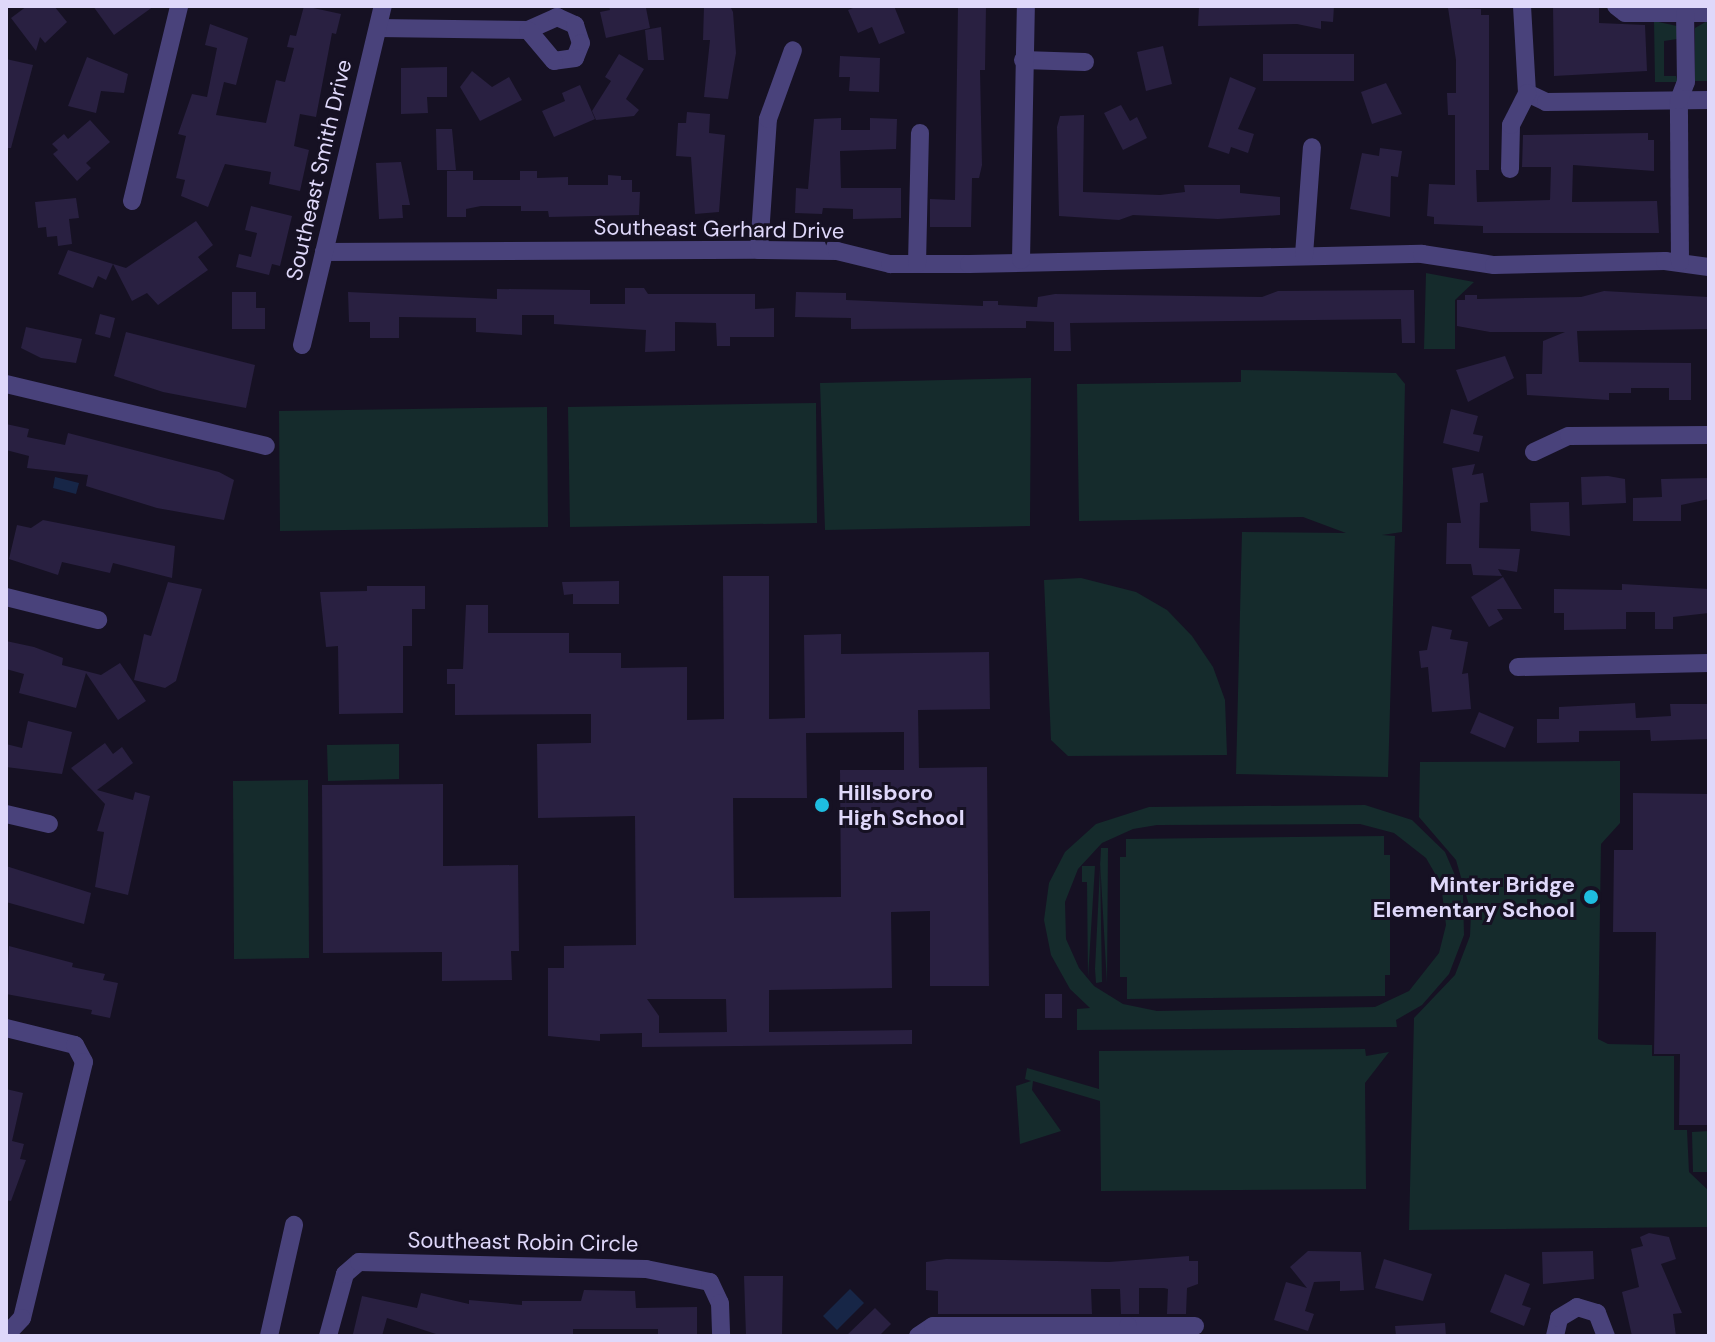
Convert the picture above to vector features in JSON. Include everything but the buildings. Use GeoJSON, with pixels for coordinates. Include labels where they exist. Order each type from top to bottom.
{"type":"FeatureCollection","features":[{"type":"Feature","properties":{"kind":"street"},"geometry":{"type":"LineString","coordinates":[[132,201],[179,6]]}},
{"type":"Feature","properties":{"kind":"street","name":"Southeast Smith Drive"},"geometry":{"type":"LineString","coordinates":[[302,345],[383,6]]}},
{"type":"Feature","properties":{"kind":"street"},"geometry":{"type":"LineString","coordinates":[[1021,260],[1026,6]]}},
{"type":"Feature","properties":{"kind":"street"},"geometry":{"type":"LineString","coordinates":[[1510,169],[1511,125],[1527,93],[1522,6]]}},
{"type":"Feature","properties":{"kind":"street"},"geometry":{"type":"LineString","coordinates":[[1616,6],[1625,13],[1709,13]]}},
{"type":"Feature","properties":{"kind":"street"},"geometry":{"type":"LineString","coordinates":[[1680,262],[1679,100],[1686,82],[1685,13]]}},
{"type":"Feature","properties":{"kind":"street"},"geometry":{"type":"LineString","coordinates":[[378,28],[528,30]]}},
{"type":"Feature","properties":{"kind":"street"},"geometry":{"type":"LineString","coordinates":[[759,250],[768,119],[793,50]]}},
{"type":"Feature","properties":{"kind":"street"},"geometry":{"type":"LineString","coordinates":[[1023,60],[1085,62]]}},
{"type":"Feature","properties":{"kind":"street"},"geometry":{"type":"LineString","coordinates":[[1527,93],[1546,102],[1709,100]]}},
{"type":"Feature","properties":{"kind":"street"},"geometry":{"type":"LineString","coordinates":[[917,264],[920,133]]}},
{"type":"Feature","properties":{"kind":"street"},"geometry":{"type":"LineString","coordinates":[[1304,255],[1312,147]]}},
{"type":"Feature","properties":{"kind":"street","name":"Southeast Gerhard Drive"},"geometry":{"type":"LineString","coordinates":[[324,252],[837,251],[890,264],[1422,254],[1494,265],[1680,262],[1709,267]]}},
{"type":"Feature","properties":{"kind":"street"},"geometry":{"type":"LineString","coordinates":[[6,384],[266,446]]}},
{"type":"Feature","properties":{"kind":"street"},"geometry":{"type":"LineString","coordinates":[[1534,452],[1569,436],[1709,435]]}},
{"type":"Feature","properties":{"kind":"street"},"geometry":{"type":"LineString","coordinates":[[6,597],[98,620]]}},
{"type":"Feature","properties":{"kind":"street"},"geometry":{"type":"LineString","coordinates":[[1518,667],[1709,663]]}},
{"type":"Feature","properties":{"kind":"street"},"geometry":{"type":"LineString","coordinates":[[6,814],[49,824]]}},
{"type":"Feature","properties":{"kind":"street"},"geometry":{"type":"LineString","coordinates":[[6,1028],[75,1045],[84,1062],[22,1318],[6,1335]]}},
{"type":"Feature","properties":{"kind":"street"},"geometry":{"type":"LineString","coordinates":[[269,1336],[294,1225]]}},
{"type":"Feature","properties":{"kind":"street","name":"Southeast Robin Circle"},"geometry":{"type":"LineString","coordinates":[[328,1336],[345,1274],[359,1262],[646,1269],[710,1282],[720,1303],[721,1336]]}},
{"type":"Feature","properties":{"kind":"street"},"geometry":{"type":"LineString","coordinates":[[1555,1336],[1559,1318],[1577,1307],[1597,1313],[1606,1336]]}},
{"type":"Feature","properties":{"kind":"street"},"geometry":{"type":"LineString","coordinates":[[918,1336],[933,1326],[1128,1331],[1195,1326]]}},
{"type":"Feature","properties":{"kind":"green space"},"geometry":{"type":"Polygon","coordinates":[[[1709,20],[1709,81],[1695,81],[1695,28],[1709,20]]]}},
{"type":"Feature","properties":{"kind":"green space"},"geometry":{"type":"Polygon","coordinates":[[[1654,21],[1677,26],[1677,39],[1664,41],[1664,76],[1676,76],[1678,82],[1655,82],[1654,21]]]}},
{"type":"Feature","properties":{"kind":"green space"},"geometry":{"type":"Polygon","coordinates":[[[1426,273],[1474,282],[1455,300],[1455,349],[1424,349],[1426,273]]]}},
{"type":"Feature","properties":{"kind":"green space"},"geometry":{"type":"Polygon","coordinates":[[[1241,370],[1396,373],[1405,384],[1402,532],[1382,535],[1395,536],[1388,777],[1236,774],[1242,532],[1346,533],[1303,517],[1079,521],[1077,384],[1241,382],[1241,370]]]}},
{"type":"Feature","properties":{"kind":"green space"},"geometry":{"type":"Polygon","coordinates":[[[1031,378],[1030,526],[825,530],[820,383],[1031,378]]]}},
{"type":"Feature","properties":{"kind":"green space"},"geometry":{"type":"Polygon","coordinates":[[[816,403],[817,523],[570,527],[568,407],[816,403]]]}},
{"type":"Feature","properties":{"kind":"green space"},"geometry":{"type":"Polygon","coordinates":[[[547,407],[548,527],[280,531],[279,411],[547,407]]]}},
{"type":"Feature","properties":{"kind":"green space"},"geometry":{"type":"Polygon","coordinates":[[[1081,578],[1136,592],[1167,610],[1192,636],[1213,667],[1225,700],[1227,755],[1068,756],[1051,740],[1044,580],[1081,578]]]}},
{"type":"Feature","properties":{"kind":"green space"},"geometry":{"type":"Polygon","coordinates":[[[399,744],[399,779],[328,781],[327,745],[399,744]]]}},
{"type":"Feature","properties":{"kind":"green space","name":"Minter Bridge Elementary School"},"geometry":{"type":"Polygon","coordinates":[[[1620,761],[1620,823],[1601,844],[1598,1039],[1608,1044],[1652,1045],[1652,1056],[1674,1056],[1674,1130],[1687,1130],[1689,1172],[1709,1191],[1709,1227],[1409,1230],[1414,1018],[1455,975],[1470,936],[1471,912],[1456,860],[1419,817],[1420,762],[1620,761]]]}},
{"type":"Feature","properties":{"kind":"green space"},"geometry":{"type":"Polygon","coordinates":[[[308,780],[309,958],[234,959],[233,781],[308,780]]]}},
{"type":"Feature","properties":{"kind":"green space"},"geometry":{"type":"Polygon","coordinates":[[[1365,805],[1412,820],[1445,852],[1463,894],[1464,935],[1449,974],[1422,1005],[1396,1020],[1397,1027],[1077,1030],[1077,1009],[1090,1008],[1070,989],[1051,955],[1044,920],[1049,883],[1065,852],[1096,824],[1149,807],[1365,805]],[[1360,824],[1157,825],[1133,829],[1102,843],[1078,869],[1065,902],[1066,939],[1079,968],[1094,986],[1123,1004],[1157,1011],[1375,1007],[1409,991],[1439,953],[1446,925],[1441,884],[1426,858],[1394,833],[1360,824]]]}},
{"type":"Feature","properties":{"kind":"green space"},"geometry":{"type":"Polygon","coordinates":[[[1384,836],[1384,855],[1390,855],[1390,975],[1385,975],[1385,996],[1127,999],[1127,977],[1120,977],[1120,857],[1126,857],[1126,839],[1384,836]]]}},
{"type":"Feature","properties":{"kind":"green space"},"geometry":{"type":"Polygon","coordinates":[[[1101,848],[1108,848],[1107,984],[1101,848]]]}},
{"type":"Feature","properties":{"kind":"green space"},"geometry":{"type":"Polygon","coordinates":[[[1082,866],[1095,866],[1088,978],[1087,882],[1082,882],[1082,866]]]}},
{"type":"Feature","properties":{"kind":"green space"},"geometry":{"type":"Polygon","coordinates":[[[1100,866],[1102,982],[1096,983],[1095,969],[1100,866]]]}},
{"type":"Feature","properties":{"kind":"green space"},"geometry":{"type":"Polygon","coordinates":[[[1365,1049],[1366,1056],[1389,1052],[1365,1083],[1366,1189],[1101,1191],[1100,1101],[1033,1081],[1032,1090],[1061,1131],[1020,1144],[1016,1086],[1031,1081],[1025,1079],[1027,1068],[1099,1089],[1099,1051],[1365,1049]]]}},
{"type":"Feature","properties":{"kind":"green space"},"geometry":{"type":"Polygon","coordinates":[[[1709,1131],[1709,1172],[1693,1172],[1692,1132],[1709,1131]]]}},
{"type":"Feature","properties":{"kind":"water"},"geometry":{"type":"Polygon","coordinates":[[[55,477],[79,483],[76,494],[53,488],[55,477]]]}},
{"type":"Feature","properties":{"kind":"water"},"geometry":{"type":"Polygon","coordinates":[[[850,1289],[864,1303],[837,1330],[823,1316],[850,1289]]]}},
{"type":"Feature","properties":{"kind":"place","name":"Hillsboro High School"},"geometry":{"type":"Point","coordinates":[822,805]}},
{"type":"Feature","properties":{"kind":"place","name":"Minter Bridge Elementary School"},"geometry":{"type":"Point","coordinates":[1591,897]}}]}
